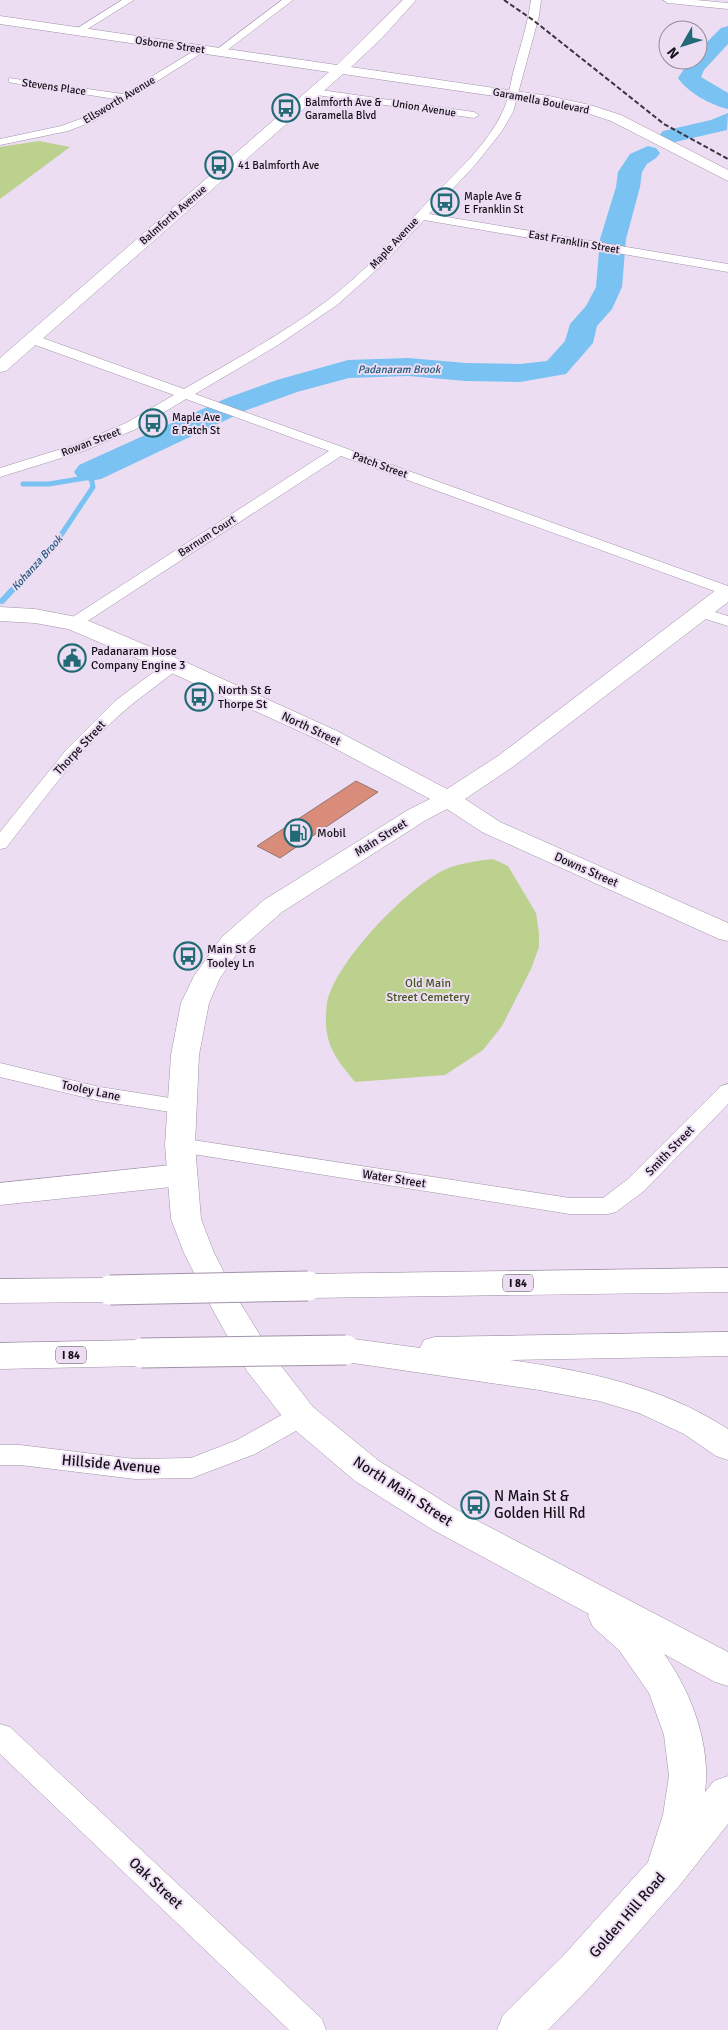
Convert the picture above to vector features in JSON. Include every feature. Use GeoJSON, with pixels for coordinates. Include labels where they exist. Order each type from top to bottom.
{"type":"FeatureCollection","features":[{"type":"Feature","properties":{"kind":"main road","name":"Balmforth Avenue"},"geometry":{"type":"LineString","coordinates":[[0,367],[341,68],[377,35],[410,0]]}},
{"type":"Feature","properties":{"kind":"main road","name":"Osborne Street"},"geometry":{"type":"LineString","coordinates":[[0,20],[341,68]]}},
{"type":"Feature","properties":{"kind":"main road","name":"Garamella Boulevard"},"geometry":{"type":"LineString","coordinates":[[341,68],[514,94],[586,108],[616,118],[728,176]]}},
{"type":"Feature","properties":{"kind":"main road","name":"Main Street"},"geometry":{"type":"LineString","coordinates":[[181,1175],[180,1145],[186,1055],[195,1002],[207,976],[231,943],[274,906],[506,761],[728,592]]}},
{"type":"Feature","properties":{"kind":"main road","name":"North Street"},"geometry":{"type":"LineString","coordinates":[[0,614],[35,616],[74,623],[329,736],[389,766],[448,799]]}},
{"type":"Feature","properties":{"kind":"main road","name":"Downs Street"},"geometry":{"type":"LineString","coordinates":[[448,799],[491,827],[728,933]]}},
{"type":"Feature","properties":{"kind":"main road"},"geometry":{"type":"LineString","coordinates":[[0,1194],[181,1175]]}},
{"type":"Feature","properties":{"kind":"main road","name":"North Main Street"},"geometry":{"type":"LineString","coordinates":[[181,1175],[186,1219],[226,1306],[259,1362],[300,1416],[367,1471],[445,1520],[728,1670]]}},
{"type":"Feature","properties":{"kind":"main road","name":"I 84"},"geometry":{"type":"LineString","coordinates":[[0,1291],[728,1280]]}},
{"type":"Feature","properties":{"kind":"main road","name":"I 84"},"geometry":{"type":"LineString","coordinates":[[0,1356],[728,1344]]}},
{"type":"Feature","properties":{"kind":"main road"},"geometry":{"type":"LineString","coordinates":[[346,1350],[539,1377],[600,1388],[649,1403],[696,1425],[728,1446]]}},
{"type":"Feature","properties":{"kind":"main road"},"geometry":{"type":"LineString","coordinates":[[570,1585],[632,1639],[665,1685],[683,1735],[688,1776],[683,1815],[665,1873]]}},
{"type":"Feature","properties":{"kind":"main road","name":"Golden Hill Road"},"geometry":{"type":"LineString","coordinates":[[518,2030],[578,1972],[665,1873],[728,1794]]}},
{"type":"Feature","properties":{"kind":"street"},"geometry":{"type":"LineString","coordinates":[[78,31],[129,0]]}},
{"type":"Feature","properties":{"kind":"street"},"geometry":{"type":"LineString","coordinates":[[219,52],[288,0]]}},
{"type":"Feature","properties":{"kind":"street","name":"Maple Avenue"},"geometry":{"type":"LineString","coordinates":[[184,395],[273,342],[333,302],[378,262],[471,163],[498,129],[508,112],[534,16],[536,0]]}},
{"type":"Feature","properties":{"kind":"street"},"geometry":{"type":"LineString","coordinates":[[668,0],[724,6]]}},
{"type":"Feature","properties":{"kind":"street"},"geometry":{"type":"LineString","coordinates":[[711,0],[724,6]]}},
{"type":"Feature","properties":{"kind":"street","name":"Ellsworth Avenue"},"geometry":{"type":"LineString","coordinates":[[0,142],[64,129],[90,119],[202,49]]}},
{"type":"Feature","properties":{"kind":"street","name":"Stevens Place"},"geometry":{"type":"LineString","coordinates":[[13,80],[125,97]]}},
{"type":"Feature","properties":{"kind":"street","name":"Union Avenue"},"geometry":{"type":"LineString","coordinates":[[314,92],[376,99],[474,115]]}},
{"type":"Feature","properties":{"kind":"street","name":"East Franklin Street"},"geometry":{"type":"LineString","coordinates":[[420,216],[728,268]]}},
{"type":"Feature","properties":{"kind":"street","name":"Patch Street"},"geometry":{"type":"LineString","coordinates":[[32,340],[728,592]]}},
{"type":"Feature","properties":{"kind":"street","name":"Rowan Street"},"geometry":{"type":"LineString","coordinates":[[0,472],[79,448],[131,426],[184,395]]}},
{"type":"Feature","properties":{"kind":"street","name":"Barnum Court"},"geometry":{"type":"LineString","coordinates":[[74,623],[340,450]]}},
{"type":"Feature","properties":{"kind":"street"},"geometry":{"type":"LineString","coordinates":[[702,613],[728,621]]}},
{"type":"Feature","properties":{"kind":"street","name":"Thorpe Street"},"geometry":{"type":"LineString","coordinates":[[0,844],[75,751],[120,706],[173,666]]}},
{"type":"Feature","properties":{"kind":"street","name":"Tooley Lane"},"geometry":{"type":"LineString","coordinates":[[0,1070],[100,1094],[183,1107]]}},
{"type":"Feature","properties":{"kind":"street","name":"Smith Street"},"geometry":{"type":"LineString","coordinates":[[608,1206],[636,1185],[728,1091]]}},
{"type":"Feature","properties":{"kind":"street","name":"Water Street"},"geometry":{"type":"LineString","coordinates":[[180,1145],[570,1206],[608,1206]]}},
{"type":"Feature","properties":{"kind":"street","name":"Hillside Avenue"},"geometry":{"type":"LineString","coordinates":[[0,1455],[20,1455],[135,1469],[192,1468],[246,1447],[300,1416]]}},
{"type":"Feature","properties":{"kind":"street","name":"Oak Street"},"geometry":{"type":"LineString","coordinates":[[0,1736],[311,2030]]}},
{"type":"Feature","properties":{"kind":"green space"},"geometry":{"type":"Polygon","coordinates":[[[39,141],[70,147],[0,199],[0,147],[39,141]]]}},
{"type":"Feature","properties":{"kind":"green space","name":"Old Main Street Cemetery"},"geometry":{"type":"Polygon","coordinates":[[[493,859],[508,866],[536,913],[539,933],[539,947],[531,969],[502,1026],[483,1050],[445,1075],[355,1082],[334,1053],[326,1030],[327,1003],[343,967],[393,909],[429,879],[444,870],[456,866],[493,859]]]}},
{"type":"Feature","properties":{"kind":"building","name":"Mobil"},"geometry":{"type":"Polygon","coordinates":[[[356,781],[378,792],[280,858],[257,846],[356,781]]]}},
{"type":"Feature","properties":{"kind":"waterway","name":"Padanaram Brook"},"geometry":{"type":"LineString","coordinates":[[728,32],[695,67],[689,78],[697,85],[728,102]]}},
{"type":"Feature","properties":{"kind":"waterway","name":"Padanaram Brook"},"geometry":{"type":"LineString","coordinates":[[671,136],[719,125],[728,120]]}},
{"type":"Feature","properties":{"kind":"waterway","name":"Padanaram Brook"},"geometry":{"type":"LineString","coordinates":[[90,472],[237,404],[287,386],[348,369],[408,367],[466,372],[520,373],[556,368],[579,343],[584,324],[598,309],[609,287],[613,239],[628,187],[630,172],[638,159],[648,153]]}},
{"type":"Feature","properties":{"kind":"waterway","name":"Padanaram Brook"},"geometry":{"type":"LineString","coordinates":[[23,484],[49,484],[85,478],[90,472],[93,487],[57,541]]}},
{"type":"Feature","properties":{"kind":"waterway","name":"Kohanza Brook"},"geometry":{"type":"LineString","coordinates":[[2,601],[59,540]]}},
{"type":"Feature","properties":{"kind":"railway"},"geometry":{"type":"LineString","coordinates":[[504,0],[533,20],[664,124],[728,159]]}},
{"type":"Feature","properties":{"kind":"place","name":"Balmforth Ave & Garamella Blvd"},"geometry":{"type":"Point","coordinates":[286,108]}},
{"type":"Feature","properties":{"kind":"place","name":"41 Balmforth Ave"},"geometry":{"type":"Point","coordinates":[219,165]}},
{"type":"Feature","properties":{"kind":"place","name":"Maple Ave & E Franklin St"},"geometry":{"type":"Point","coordinates":[445,202]}},
{"type":"Feature","properties":{"kind":"place","name":"Maple Ave & Patch St"},"geometry":{"type":"Point","coordinates":[153,423]}},
{"type":"Feature","properties":{"kind":"place","name":"Padanaram Hose Company Engine 3"},"geometry":{"type":"Point","coordinates":[72,658]}},
{"type":"Feature","properties":{"kind":"place","name":"North St & Thorpe St"},"geometry":{"type":"Point","coordinates":[199,697]}},
{"type":"Feature","properties":{"kind":"place","name":"Mobil"},"geometry":{"type":"Point","coordinates":[298,833]}},
{"type":"Feature","properties":{"kind":"place","name":"Main St & Tooley Ln"},"geometry":{"type":"Point","coordinates":[188,956]}},
{"type":"Feature","properties":{"kind":"place","name":"N Main St & Golden Hill Rd"},"geometry":{"type":"Point","coordinates":[475,1505]}}]}
